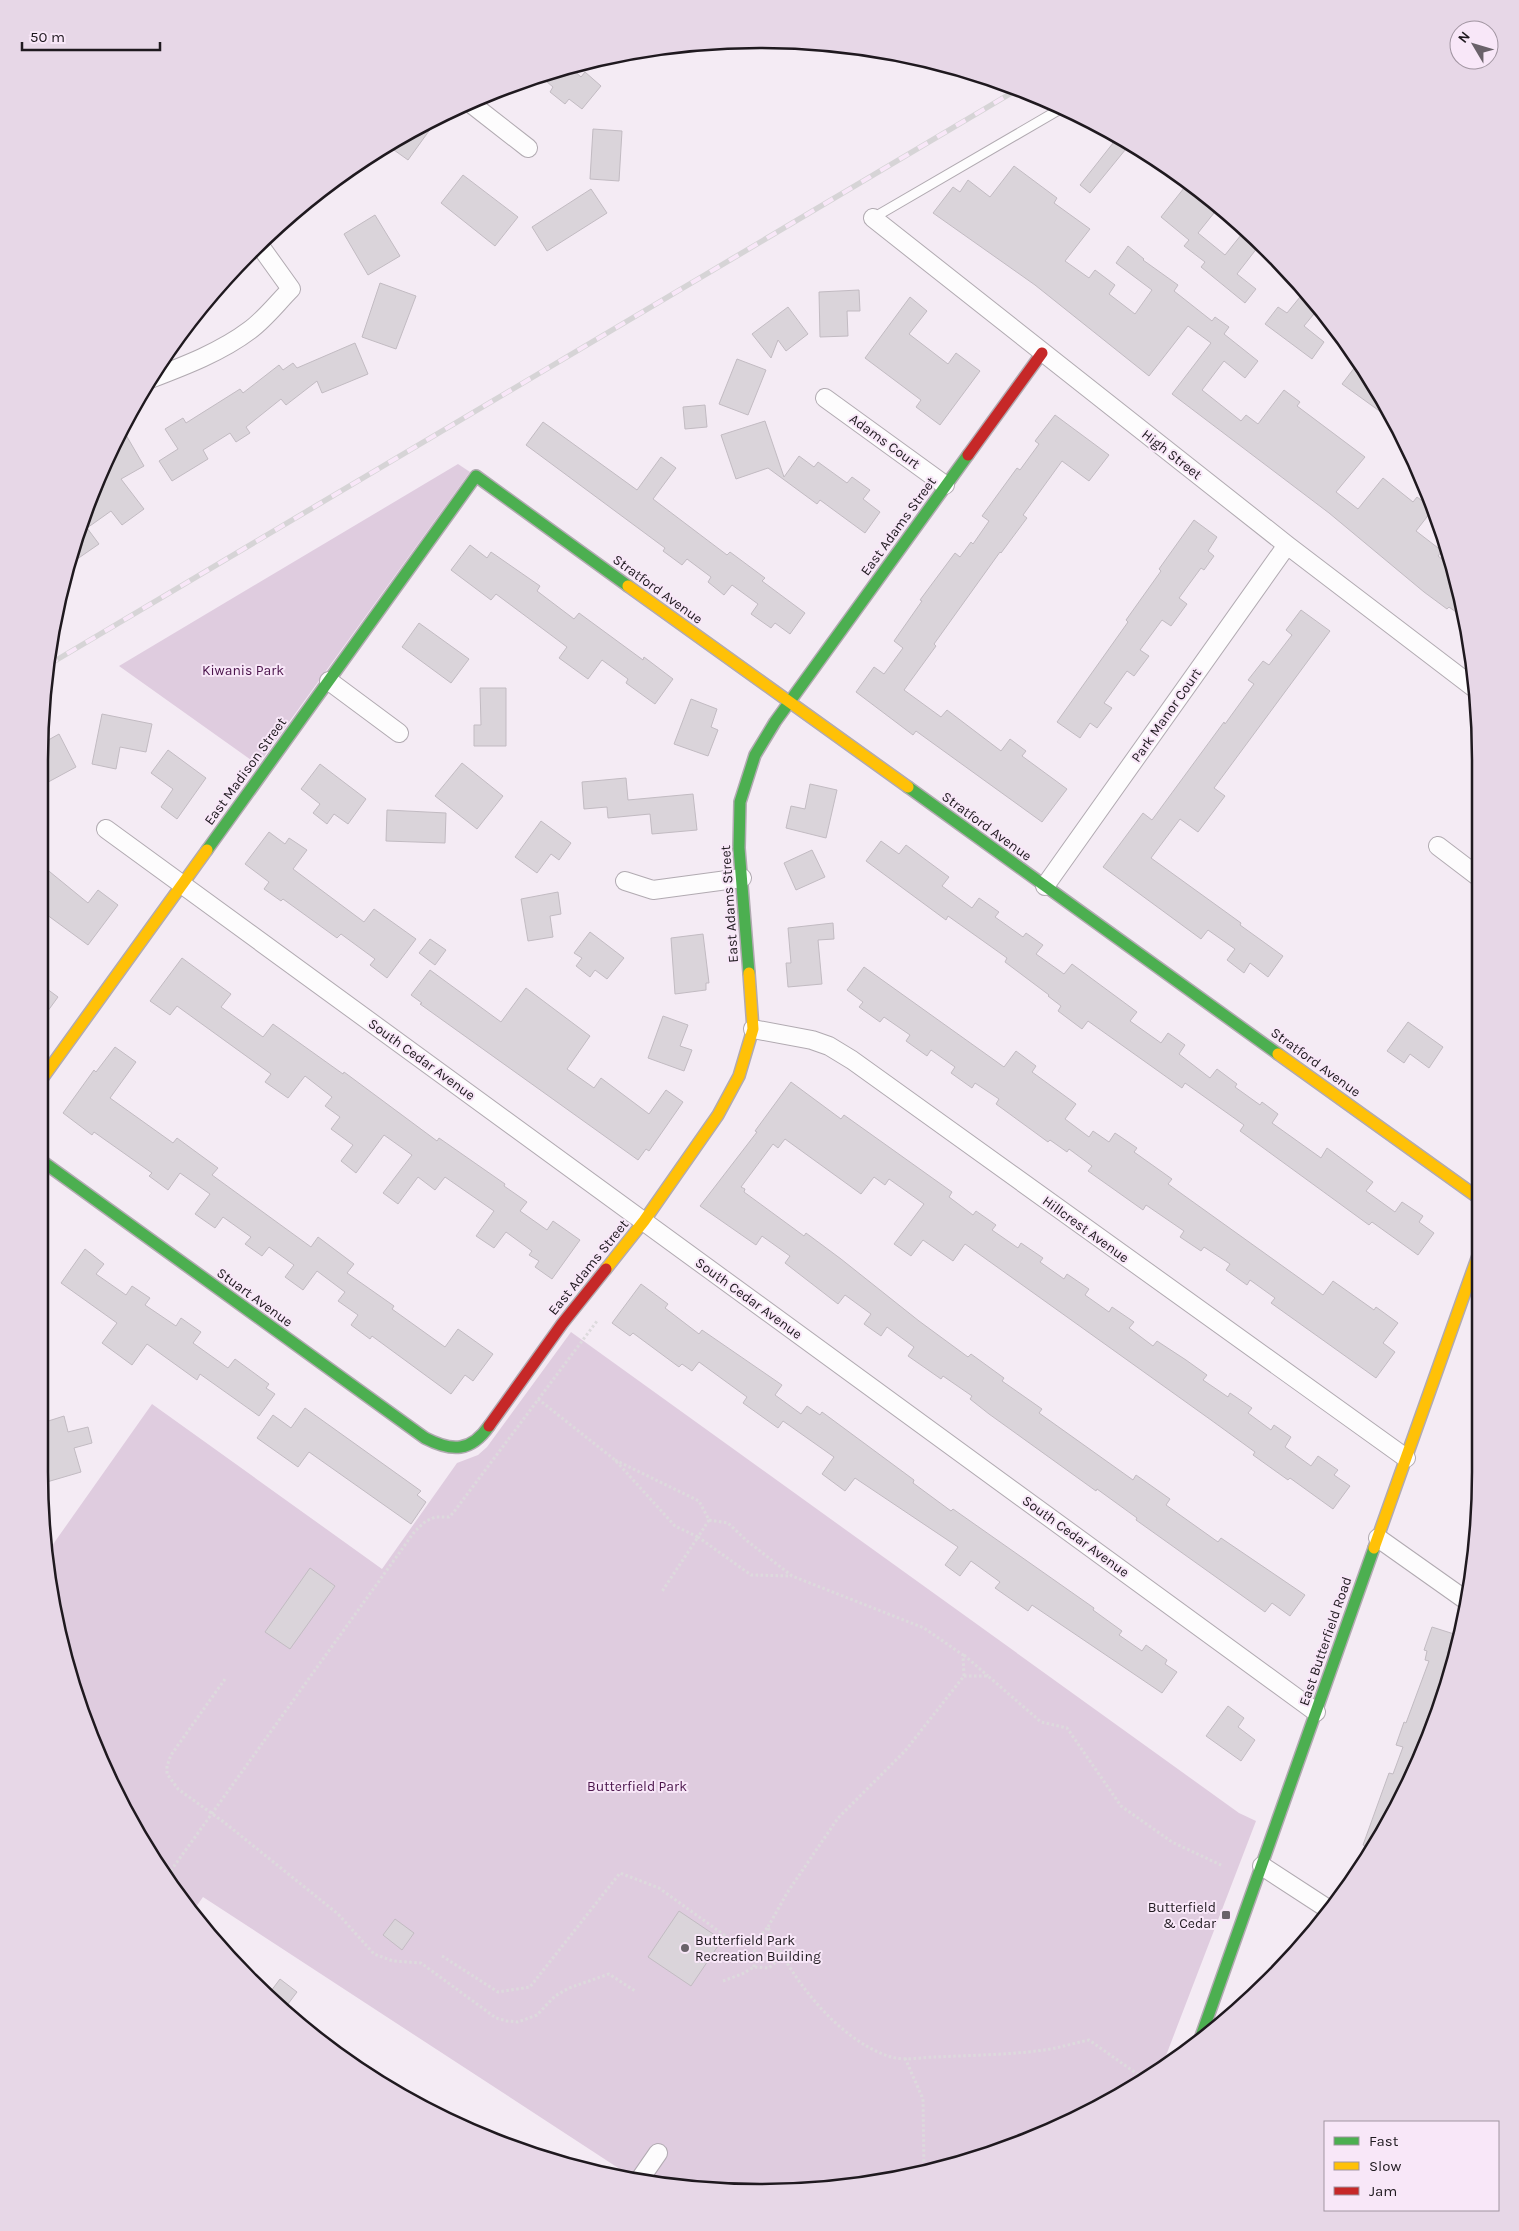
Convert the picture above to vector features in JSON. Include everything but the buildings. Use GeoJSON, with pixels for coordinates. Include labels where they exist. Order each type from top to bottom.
{"type":"FeatureCollection","features":[{"type":"Feature","properties":{"kind":"street"},"geometry":{"type":"LineString","coordinates":[[476,107],[528,148]]}},
{"type":"Feature","properties":{"kind":"street","name":"High Street"},"geometry":{"type":"LineString","coordinates":[[873,218],[1287,545],[1467,682]]}},
{"type":"Feature","properties":{"kind":"street"},"geometry":{"type":"LineString","coordinates":[[160,375],[186,365],[235,340],[252,329],[291,289],[263,250]]}},
{"type":"Feature","properties":{"kind":"street","name":"East Adams Street"},"geometry":{"type":"LineString","coordinates":[[459,1449],[470,1444],[484,1433],[562,1324],[644,1221],[731,1094],[745,1059],[753,1029],[739,816],[747,776],[755,755],[790,702],[1042,353]]}},
{"type":"Feature","properties":{"kind":"street","name":"Adams Court"},"geometry":{"type":"LineString","coordinates":[[825,398],[946,485]]}},
{"type":"Feature","properties":{"kind":"street","name":"East Madison Street"},"geometry":{"type":"LineString","coordinates":[[48,1070],[476,476]]}},
{"type":"Feature","properties":{"kind":"street","name":"Stratford Avenue"},"geometry":{"type":"LineString","coordinates":[[476,476],[1472,1193]]}},
{"type":"Feature","properties":{"kind":"street","name":"Park Manor Court"},"geometry":{"type":"LineString","coordinates":[[1045,886],[1287,545]]}},
{"type":"Feature","properties":{"kind":"street"},"geometry":{"type":"LineString","coordinates":[[329,681],[399,733]]}},
{"type":"Feature","properties":{"kind":"street","name":"South Cedar Avenue"},"geometry":{"type":"LineString","coordinates":[[106,830],[1316,1712]]}},
{"type":"Feature","properties":{"kind":"street"},"geometry":{"type":"LineString","coordinates":[[1438,846],[1472,872]]}},
{"type":"Feature","properties":{"kind":"street"},"geometry":{"type":"LineString","coordinates":[[625,881],[653,890],[742,878]]}},
{"type":"Feature","properties":{"kind":"street","name":"Hillcrest Avenue"},"geometry":{"type":"LineString","coordinates":[[753,1029],[812,1040],[829,1046],[852,1060],[1406,1458]]}},
{"type":"Feature","properties":{"kind":"street","name":"Stuart Avenue"},"geometry":{"type":"LineString","coordinates":[[48,1166],[425,1438],[447,1448],[459,1449]]}},
{"type":"Feature","properties":{"kind":"street","name":"East Butterfield Road"},"geometry":{"type":"LineString","coordinates":[[1204,2027],[1472,1272]]}},
{"type":"Feature","properties":{"kind":"street"},"geometry":{"type":"LineString","coordinates":[[1378,1538],[1460,1596]]}},
{"type":"Feature","properties":{"kind":"street"},"geometry":{"type":"LineString","coordinates":[[1262,1866],[1323,1906]]}},
{"type":"Feature","properties":{"kind":"street"},"geometry":{"type":"LineString","coordinates":[[644,2173],[658,2153]]}},
{"type":"Feature","properties":{"kind":"lane"},"geometry":{"type":"LineString","coordinates":[[873,218],[1055,112]]}},
{"type":"Feature","properties":{"kind":"path"},"geometry":{"type":"LineString","coordinates":[[170,1871],[416,1531],[426,1521],[435,1517],[449,1517],[453,1513],[597,1322]]}},
{"type":"Feature","properties":{"kind":"path"},"geometry":{"type":"LineString","coordinates":[[538,1399],[616,1460],[675,1526],[698,1538],[751,1574],[792,1576]]}},
{"type":"Feature","properties":{"kind":"path"},"geometry":{"type":"LineString","coordinates":[[616,1460],[699,1501],[709,1520]]}},
{"type":"Feature","properties":{"kind":"path"},"geometry":{"type":"LineString","coordinates":[[661,1593],[709,1520]]}},
{"type":"Feature","properties":{"kind":"path"},"geometry":{"type":"LineString","coordinates":[[709,1520],[728,1523],[746,1540],[792,1576],[924,1628],[963,1655],[1041,1722],[1067,1728],[1121,1806],[1172,1842],[1223,1866]]}},
{"type":"Feature","properties":{"kind":"path"},"geometry":{"type":"LineString","coordinates":[[754,1967],[755,1942],[768,1927],[787,1893],[838,1818],[905,1752],[964,1676],[963,1655]]}},
{"type":"Feature","properties":{"kind":"path"},"geometry":{"type":"LineString","coordinates":[[964,1676],[988,1676]]}},
{"type":"Feature","properties":{"kind":"path"},"geometry":{"type":"LineString","coordinates":[[225,1680],[171,1755],[167,1766],[167,1774],[178,1788],[338,1914],[374,1954],[393,1961],[421,1964],[496,2018],[507,2022],[518,2022],[538,2015],[555,1996],[569,1988],[609,1974],[635,1991]]}},
{"type":"Feature","properties":{"kind":"path"},"geometry":{"type":"LineString","coordinates":[[442,1956],[498,1992],[530,1987],[620,1873],[659,1888],[731,1940],[755,1942]]}},
{"type":"Feature","properties":{"kind":"path"},"geometry":{"type":"LineString","coordinates":[[768,1927],[777,1947],[829,2018],[878,2052],[904,2058],[1045,2050],[1088,2040],[1138,2075]]}},
{"type":"Feature","properties":{"kind":"path"},"geometry":{"type":"LineString","coordinates":[[723,1981],[754,1967],[769,1968],[779,1958],[777,1947]]}},
{"type":"Feature","properties":{"kind":"path"},"geometry":{"type":"LineString","coordinates":[[904,2058],[923,2099],[924,2164]]}},
{"type":"Feature","properties":{"kind":"green space","name":"Kiwanis Park"},"geometry":{"type":"Polygon","coordinates":[[[458,464],[470,472],[258,765],[119,666],[458,464]]]}},
{"type":"Feature","properties":{"kind":"green space","name":"Butterfield Park"},"geometry":{"type":"Polygon","coordinates":[[[571,1332],[1239,1813],[1256,1821],[1166,2056],[1116,2088],[1032,2129],[988,2146],[898,2170],[806,2182],[760,2183],[713,2182],[621,2170],[203,1897],[196,1907],[167,1867],[143,1827],[121,1786],[102,1744],[85,1700],[72,1656],[61,1610],[52,1546],[152,1404],[382,1569],[457,1463],[478,1455],[487,1447],[571,1332]]]}},
{"type":"Feature","properties":{"kind":"railway"},"geometry":{"type":"LineString","coordinates":[[55,661],[1010,94]]}},
{"type":"Feature","properties":{"kind":"traffic: fast"},"geometry":{"type":"LineString","coordinates":[[749,973],[739,848],[740,802],[755,755],[775,722],[968,455]]}},
{"type":"Feature","properties":{"kind":"traffic: fast"},"geometry":{"type":"LineString","coordinates":[[207,850],[476,476],[628,586]]}},
{"type":"Feature","properties":{"kind":"traffic: fast"},"geometry":{"type":"LineString","coordinates":[[908,787],[1278,1054]]}},
{"type":"Feature","properties":{"kind":"traffic: fast"},"geometry":{"type":"LineString","coordinates":[[48,1166],[425,1438],[444,1446],[460,1447],[475,1441],[489,1426]]}},
{"type":"Feature","properties":{"kind":"traffic: fast"},"geometry":{"type":"LineString","coordinates":[[1204,2027],[1374,1548]]}},
{"type":"Feature","properties":{"kind":"traffic: slow"},"geometry":{"type":"LineString","coordinates":[[628,586],[908,787]]}},
{"type":"Feature","properties":{"kind":"traffic: slow"},"geometry":{"type":"LineString","coordinates":[[48,1071],[207,850]]}},
{"type":"Feature","properties":{"kind":"traffic: slow"},"geometry":{"type":"LineString","coordinates":[[606,1269],[644,1221],[718,1115],[739,1076],[753,1029],[749,973]]}},
{"type":"Feature","properties":{"kind":"traffic: slow"},"geometry":{"type":"LineString","coordinates":[[1278,1054],[1472,1193]]}},
{"type":"Feature","properties":{"kind":"traffic: slow"},"geometry":{"type":"LineString","coordinates":[[1374,1548],[1472,1272]]}},
{"type":"Feature","properties":{"kind":"traffic: jam"},"geometry":{"type":"LineString","coordinates":[[968,455],[1042,353]]}},
{"type":"Feature","properties":{"kind":"traffic: jam"},"geometry":{"type":"LineString","coordinates":[[489,1426],[562,1324],[606,1269]]}},
{"type":"Feature","properties":{"kind":"place","name":"Butterfield & Cedar"},"geometry":{"type":"Point","coordinates":[1226,1915]}},
{"type":"Feature","properties":{"kind":"place","name":"Butterfield Park Recreation Building"},"geometry":{"type":"Point","coordinates":[685,1948]}}]}
